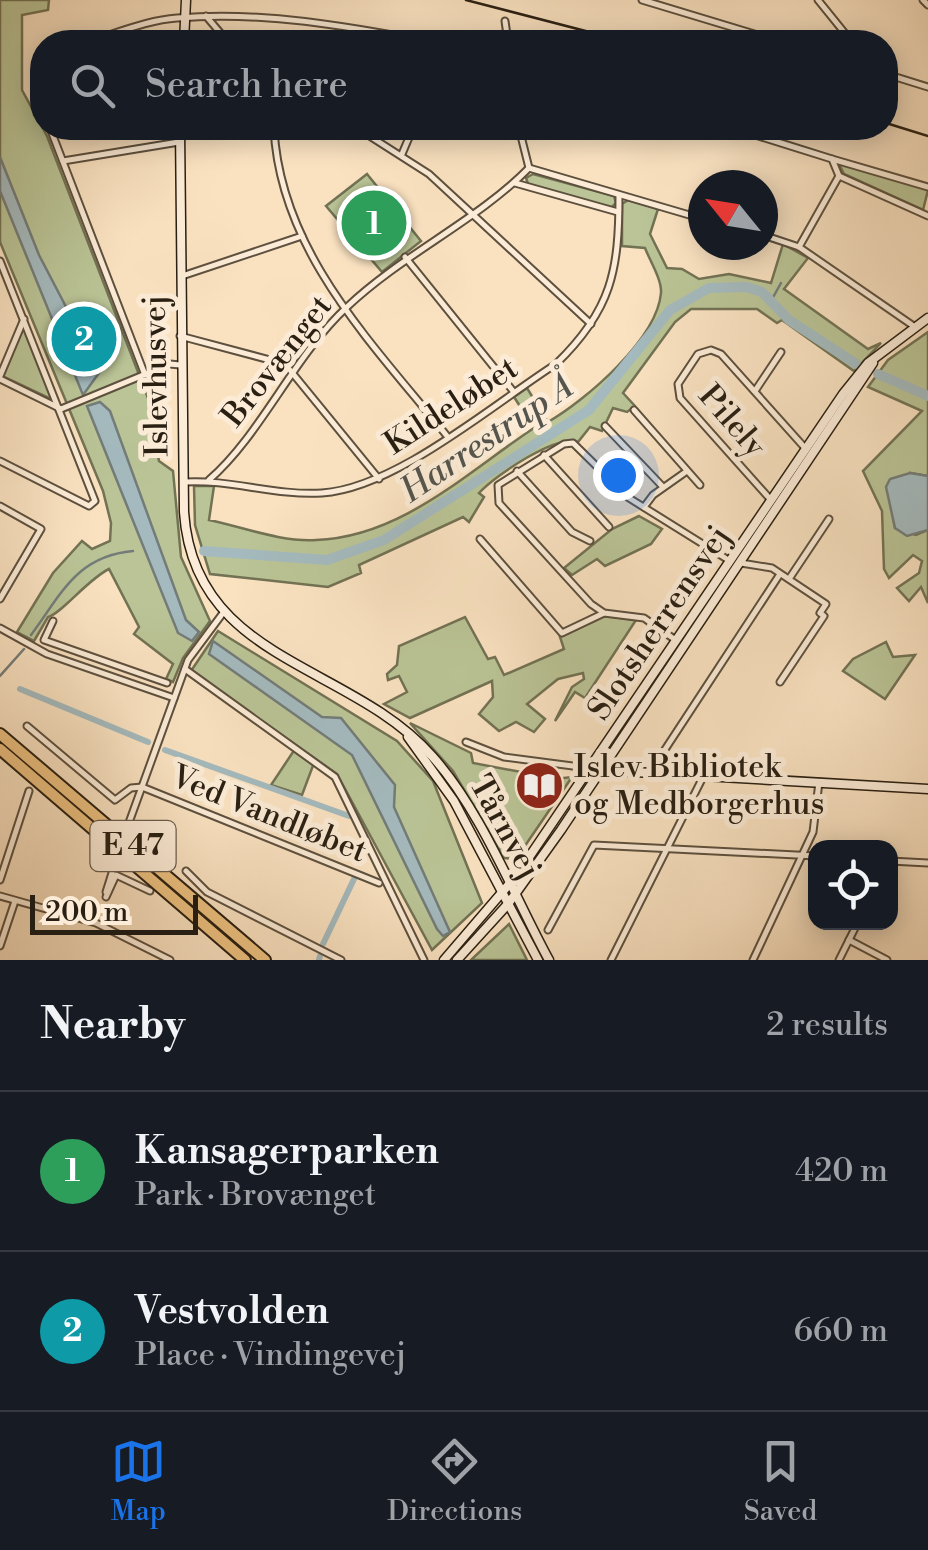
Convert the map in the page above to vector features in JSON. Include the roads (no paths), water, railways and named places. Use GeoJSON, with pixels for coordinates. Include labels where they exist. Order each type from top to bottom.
{"type":"FeatureCollection","features":[{"type":"Feature","properties":{"kind":"highway","name":"E 47"},"geometry":{"type":"LineString","coordinates":[[0,734],[264,960]]}},
{"type":"Feature","properties":{"kind":"highway","name":"E 47"},"geometry":{"type":"LineString","coordinates":[[0,750],[246,960]]}},
{"type":"Feature","properties":{"kind":"street"},"geometry":{"type":"LineString","coordinates":[[184,30],[186,0]]}},
{"type":"Feature","properties":{"kind":"street"},"geometry":{"type":"LineString","coordinates":[[642,0],[741,30]]}},
{"type":"Feature","properties":{"kind":"street"},"geometry":{"type":"LineString","coordinates":[[818,0],[842,30]]}},
{"type":"Feature","properties":{"kind":"street"},"geometry":{"type":"LineString","coordinates":[[206,16],[218,30]]}},
{"type":"Feature","properties":{"kind":"street"},"geometry":{"type":"LineString","coordinates":[[136,30],[206,16],[282,16],[363,30]]}},
{"type":"Feature","properties":{"kind":"street"},"geometry":{"type":"LineString","coordinates":[[505,21],[506,30]]}},
{"type":"Feature","properties":{"kind":"street"},"geometry":{"type":"LineString","coordinates":[[898,78],[928,88]]}},
{"type":"Feature","properties":{"kind":"street"},"geometry":{"type":"LineString","coordinates":[[55,140],[145,375]]}},
{"type":"Feature","properties":{"kind":"street"},"geometry":{"type":"LineString","coordinates":[[276,140],[290,205],[302,236],[344,309],[447,436]]}},
{"type":"Feature","properties":{"kind":"street"},"geometry":{"type":"LineString","coordinates":[[377,140],[402,154],[470,212],[591,324]]}},
{"type":"Feature","properties":{"kind":"street"},"geometry":{"type":"LineString","coordinates":[[402,154],[408,140]]}},
{"type":"Feature","properties":{"kind":"street"},"geometry":{"type":"LineString","coordinates":[[522,140],[530,168],[688,215]]}},
{"type":"Feature","properties":{"kind":"street"},"geometry":{"type":"LineString","coordinates":[[773,140],[928,187]]}},
{"type":"Feature","properties":{"kind":"street"},"geometry":{"type":"LineString","coordinates":[[63,161],[180,142]]}},
{"type":"Feature","properties":{"kind":"street","name":"Islevhusvej"},"geometry":{"type":"LineString","coordinates":[[180,142],[179,336],[184,482],[191,558],[222,613]]}},
{"type":"Feature","properties":{"kind":"street"},"geometry":{"type":"LineString","coordinates":[[799,247],[838,176],[832,158]]}},
{"type":"Feature","properties":{"kind":"street","name":"Brovænget"},"geometry":{"type":"LineString","coordinates":[[209,480],[292,370],[344,309],[405,257],[530,168]]}},
{"type":"Feature","properties":{"kind":"street"},"geometry":{"type":"LineString","coordinates":[[838,176],[926,215],[928,206]]}},
{"type":"Feature","properties":{"kind":"street"},"geometry":{"type":"LineString","coordinates":[[515,182],[619,213]]}},
{"type":"Feature","properties":{"kind":"street","name":"Kildeløbet"},"geometry":{"type":"LineString","coordinates":[[184,482],[209,480],[322,493],[379,479],[447,436],[556,364],[591,324],[616,266],[620,195]]}},
{"type":"Feature","properties":{"kind":"street"},"geometry":{"type":"LineString","coordinates":[[179,277],[302,236]]}},
{"type":"Feature","properties":{"kind":"street"},"geometry":{"type":"LineString","coordinates":[[778,241],[799,247],[915,327]]}},
{"type":"Feature","properties":{"kind":"street"},"geometry":{"type":"LineString","coordinates":[[405,257],[514,391]]}},
{"type":"Feature","properties":{"kind":"street"},"geometry":{"type":"LineString","coordinates":[[0,261],[96,496],[89,506],[0,461]]}},
{"type":"Feature","properties":{"kind":"street"},"geometry":{"type":"LineString","coordinates":[[24,319],[0,377],[61,410]]}},
{"type":"Feature","properties":{"kind":"street","name":"Slotsherrensvej"},"geometry":{"type":"LineString","coordinates":[[444,960],[510,884],[596,769],[842,394],[876,360],[928,319]]}},
{"type":"Feature","properties":{"kind":"street"},"geometry":{"type":"LineString","coordinates":[[179,336],[285,364],[379,479]]}},
{"type":"Feature","properties":{"kind":"street","name":"Pilely"},"geometry":{"type":"LineString","coordinates":[[754,392],[716,351],[702,351],[678,384],[680,398],[771,500]]}},
{"type":"Feature","properties":{"kind":"street"},"geometry":{"type":"LineString","coordinates":[[781,352],[754,392],[805,448]]}},
{"type":"Feature","properties":{"kind":"street","name":"Slotsherrensvej"},"geometry":{"type":"LineString","coordinates":[[457,960],[508,904],[678,641],[876,360]]}},
{"type":"Feature","properties":{"kind":"street"},"geometry":{"type":"LineString","coordinates":[[61,410],[145,375],[180,365]]}},
{"type":"Feature","properties":{"kind":"street"},"geometry":{"type":"LineString","coordinates":[[634,410],[700,484]]}},
{"type":"Feature","properties":{"kind":"street"},"geometry":{"type":"LineString","coordinates":[[605,426],[663,488]]}},
{"type":"Feature","properties":{"kind":"street"},"geometry":{"type":"LineString","coordinates":[[678,641],[644,618],[604,613],[591,604],[499,504],[498,486],[564,444],[579,446],[621,490],[644,507],[735,562],[781,573],[826,604],[820,613],[824,616],[780,682]]}},
{"type":"Feature","properties":{"kind":"street"},"geometry":{"type":"LineString","coordinates":[[544,455],[609,527]]}},
{"type":"Feature","properties":{"kind":"street"},"geometry":{"type":"LineString","coordinates":[[517,471],[572,532],[590,541]]}},
{"type":"Feature","properties":{"kind":"street"},"geometry":{"type":"LineString","coordinates":[[644,507],[688,471]]}},
{"type":"Feature","properties":{"kind":"street"},"geometry":{"type":"LineString","coordinates":[[0,506],[41,529],[0,598]]}},
{"type":"Feature","properties":{"kind":"street"},"geometry":{"type":"LineString","coordinates":[[789,579],[829,519]]}},
{"type":"Feature","properties":{"kind":"street"},"geometry":{"type":"LineString","coordinates":[[480,539],[562,633],[604,613]]}},
{"type":"Feature","properties":{"kind":"street"},"geometry":{"type":"LineString","coordinates":[[664,751],[781,573]]}},
{"type":"Feature","properties":{"kind":"street"},"geometry":{"type":"LineString","coordinates":[[127,828],[185,669],[222,613]]}},
{"type":"Feature","properties":{"kind":"street","name":"Tårnvej"},"geometry":{"type":"LineString","coordinates":[[222,613],[250,636],[418,740],[448,776],[549,960]]}},
{"type":"Feature","properties":{"kind":"street"},"geometry":{"type":"LineString","coordinates":[[53,620],[44,640],[167,683]]}},
{"type":"Feature","properties":{"kind":"street"},"geometry":{"type":"LineString","coordinates":[[0,628],[54,656],[174,698]]}},
{"type":"Feature","properties":{"kind":"street"},"geometry":{"type":"LineString","coordinates":[[54,656],[58,645]]}},
{"type":"Feature","properties":{"kind":"street"},"geometry":{"type":"LineString","coordinates":[[185,669],[336,777],[424,960]]}},
{"type":"Feature","properties":{"kind":"street"},"geometry":{"type":"LineString","coordinates":[[140,686],[144,675]]}},
{"type":"Feature","properties":{"kind":"street"},"geometry":{"type":"LineString","coordinates":[[27,726],[115,800],[130,788],[142,787]]}},
{"type":"Feature","properties":{"kind":"street","name":"Tårnvej"},"geometry":{"type":"LineString","coordinates":[[402,730],[448,792],[538,960]]}},
{"type":"Feature","properties":{"kind":"street"},"geometry":{"type":"LineString","coordinates":[[466,742],[504,757],[596,769],[928,789]]}},
{"type":"Feature","properties":{"kind":"street"},"geometry":{"type":"LineString","coordinates":[[611,960],[704,774]]}},
{"type":"Feature","properties":{"kind":"street"},"geometry":{"type":"LineString","coordinates":[[753,960],[813,832],[819,782]]}},
{"type":"Feature","properties":{"kind":"street","name":"Ved Vandløbet"},"geometry":{"type":"LineString","coordinates":[[142,787],[379,883]]}},
{"type":"Feature","properties":{"kind":"street"},"geometry":{"type":"LineString","coordinates":[[0,880],[29,791]]}},
{"type":"Feature","properties":{"kind":"street"},"geometry":{"type":"LineString","coordinates":[[548,930],[589,849],[600,844],[808,855]]}},
{"type":"Feature","properties":{"kind":"street"},"geometry":{"type":"LineString","coordinates":[[116,860],[106,894],[116,875],[150,891]]}},
{"type":"Feature","properties":{"kind":"street"},"geometry":{"type":"LineString","coordinates":[[898,861],[928,863]]}},
{"type":"Feature","properties":{"kind":"street"},"geometry":{"type":"LineString","coordinates":[[186,872],[207,892],[340,960]]}},
{"type":"Feature","properties":{"kind":"street"},"geometry":{"type":"LineString","coordinates":[[0,896],[96,923],[170,960]]}},
{"type":"Feature","properties":{"kind":"street"},"geometry":{"type":"LineString","coordinates":[[0,946],[15,900]]}},
{"type":"Feature","properties":{"kind":"street"},"geometry":{"type":"LineString","coordinates":[[839,960],[854,930]]}},
{"type":"Feature","properties":{"kind":"street"},"geometry":{"type":"LineString","coordinates":[[850,940],[887,960]]}},
{"type":"Feature","properties":{"kind":"water"},"geometry":{"type":"Polygon","coordinates":[[[0,157],[39,255],[76,326],[89,331],[104,366],[83,395],[0,191],[0,157]]]}},
{"type":"Feature","properties":{"kind":"water"},"geometry":{"type":"Polygon","coordinates":[[[100,402],[110,411],[186,620],[199,632],[192,641],[178,633],[87,406],[100,402]]]}},
{"type":"Feature","properties":{"kind":"water"},"geometry":{"type":"Polygon","coordinates":[[[910,473],[928,476],[928,530],[907,536],[895,528],[886,487],[890,479],[910,473]]]}},
{"type":"Feature","properties":{"kind":"water"},"geometry":{"type":"Polygon","coordinates":[[[213,641],[322,717],[341,718],[395,785],[394,807],[450,932],[443,936],[437,929],[352,755],[209,654],[213,641]]]}},
{"type":"Feature","properties":{"kind":"waterway"},"geometry":{"type":"LineString","coordinates":[[771,301],[781,283]]}},
{"type":"Feature","properties":{"kind":"waterway","name":"Harrestrup Å"},"geometry":{"type":"LineString","coordinates":[[204,551],[327,560],[384,540],[589,410],[670,310],[709,288],[746,287],[762,292],[789,320],[856,364]]}},
{"type":"Feature","properties":{"kind":"waterway","name":"Harrestrup Å"},"geometry":{"type":"LineString","coordinates":[[878,374],[928,396]]}},
{"type":"Feature","properties":{"kind":"waterway","name":"Harrestrup Å"},"geometry":{"type":"LineString","coordinates":[[31,635],[62,591],[84,569],[114,554],[133,551]]}},
{"type":"Feature","properties":{"kind":"waterway","name":"Harrestrup Å"},"geometry":{"type":"LineString","coordinates":[[0,676],[24,649]]}},
{"type":"Feature","properties":{"kind":"waterway"},"geometry":{"type":"LineString","coordinates":[[20,689],[148,742]]}},
{"type":"Feature","properties":{"kind":"waterway"},"geometry":{"type":"LineString","coordinates":[[165,750],[349,816]]}},
{"type":"Feature","properties":{"kind":"waterway"},"geometry":{"type":"LineString","coordinates":[[323,944],[354,879]]}},
{"type":"Feature","properties":{"kind":"waterway"},"geometry":{"type":"LineString","coordinates":[[319,960],[320,956]]}},
{"type":"Feature","properties":{"kind":"tram line"},"geometry":{"type":"LineString","coordinates":[[466,0],[582,30]]}},
{"type":"Feature","properties":{"kind":"tram line"},"geometry":{"type":"LineString","coordinates":[[898,127],[928,136]]}},
{"type":"Feature","properties":{"kind":"place","name":"Kansagerparken"},"geometry":{"type":"Point","coordinates":[374,223]}},
{"type":"Feature","properties":{"kind":"place","name":"Vestvolden"},"geometry":{"type":"Point","coordinates":[84,339]}},
{"type":"Feature","properties":{"kind":"place","name":"Islev Bibliotek og Medborgerhus"},"geometry":{"type":"Point","coordinates":[539,785]}}]}
